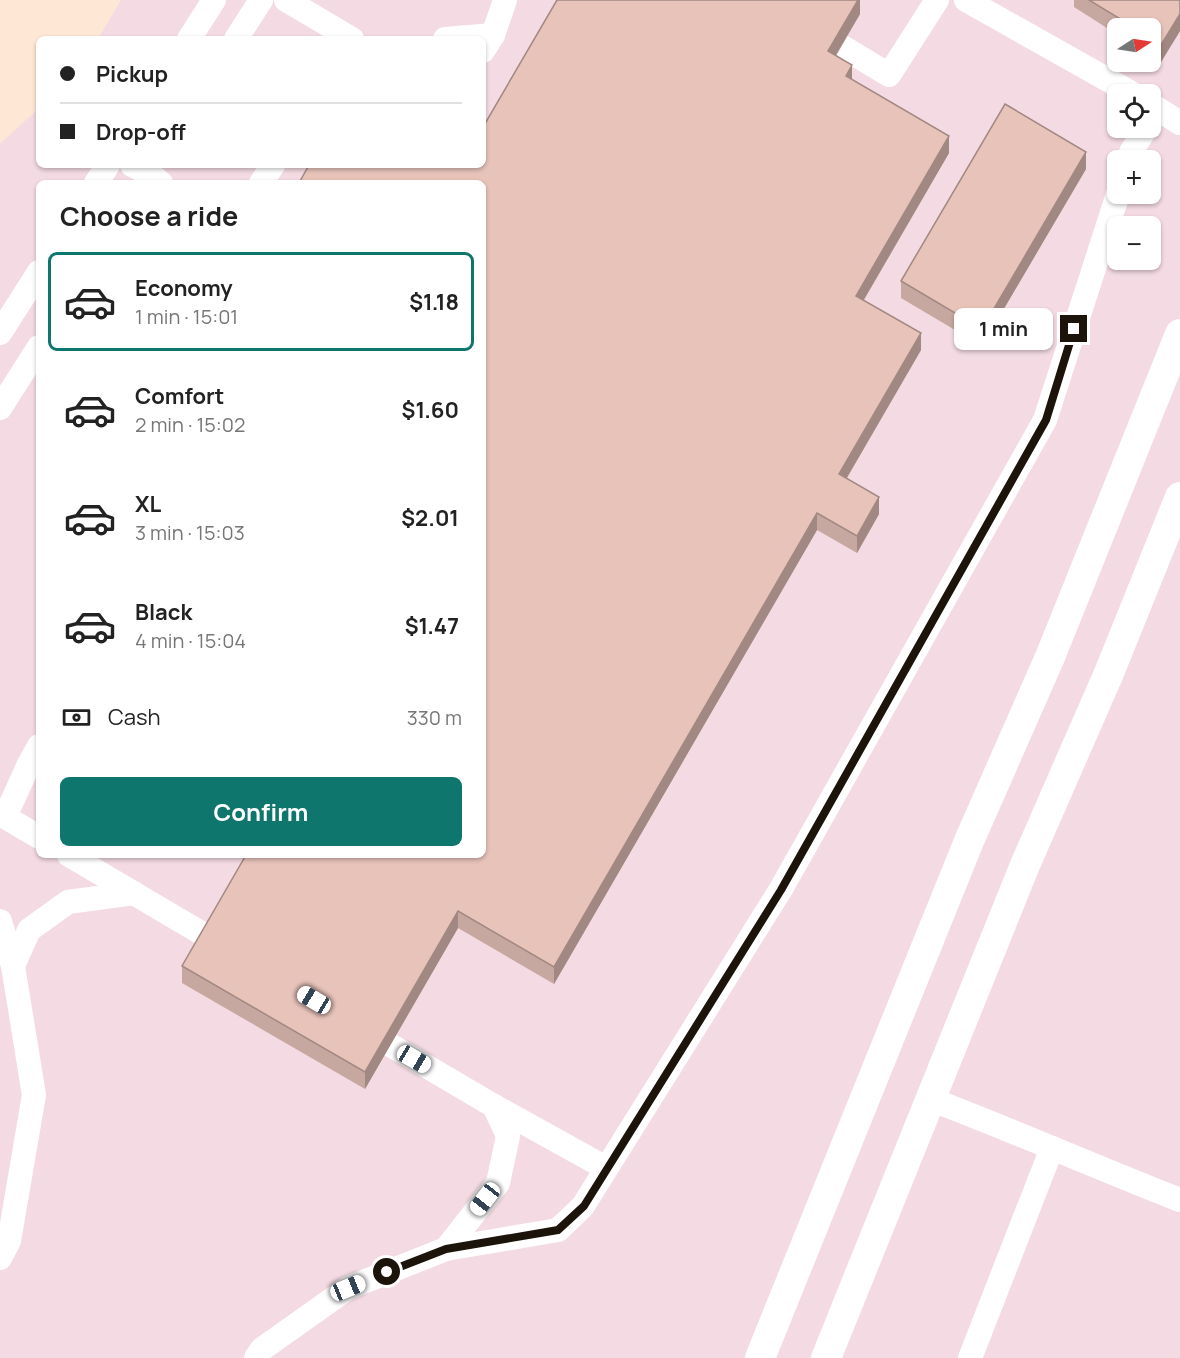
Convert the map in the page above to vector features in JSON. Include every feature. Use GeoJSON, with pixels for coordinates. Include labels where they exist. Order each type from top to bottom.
{"type":"FeatureCollection","features":[{"type":"Feature","properties":{"kind":"main road"},"geometry":{"type":"LineString","coordinates":[[760,1358],[969,841],[1050,657],[1180,334]]}},
{"type":"Feature","properties":{"kind":"main road"},"geometry":{"type":"LineString","coordinates":[[826,1358],[1025,865],[1109,673],[1180,497]]}},
{"type":"Feature","properties":{"kind":"street"},"geometry":{"type":"LineString","coordinates":[[191,36],[214,0]]}},
{"type":"Feature","properties":{"kind":"street"},"geometry":{"type":"LineString","coordinates":[[238,36],[261,0]]}},
{"type":"Feature","properties":{"kind":"street"},"geometry":{"type":"LineString","coordinates":[[286,0],[347,36]]}},
{"type":"Feature","properties":{"kind":"street"},"geometry":{"type":"LineString","coordinates":[[488,43],[505,0]]}},
{"type":"Feature","properties":{"kind":"street"},"geometry":{"type":"LineString","coordinates":[[765,0],[889,75],[937,0]]}},
{"type":"Feature","properties":{"kind":"street"},"geometry":{"type":"LineString","coordinates":[[966,0],[1115,84]]}},
{"type":"Feature","properties":{"kind":"street"},"geometry":{"type":"LineString","coordinates":[[1161,118],[1180,123]]}},
{"type":"Feature","properties":{"kind":"street"},"geometry":{"type":"LineString","coordinates":[[256,1358],[262,1349],[348,1288],[446,1249],[558,1230],[584,1206],[781,890],[1046,420],[1115,204]]}},
{"type":"Feature","properties":{"kind":"street"},"geometry":{"type":"LineString","coordinates":[[0,333],[36,277]]}},
{"type":"Feature","properties":{"kind":"street"},"geometry":{"type":"LineString","coordinates":[[0,408],[36,352]]}},
{"type":"Feature","properties":{"kind":"street"},"geometry":{"type":"LineString","coordinates":[[36,751],[2,822],[36,836]]}},
{"type":"Feature","properties":{"kind":"street"},"geometry":{"type":"LineString","coordinates":[[74,858],[248,960]]}},
{"type":"Feature","properties":{"kind":"street"},"geometry":{"type":"LineString","coordinates":[[13,966],[29,930],[68,902],[134,893]]}},
{"type":"Feature","properties":{"kind":"street"},"geometry":{"type":"LineString","coordinates":[[0,921],[13,966],[34,1095],[9,1241],[0,1258]]}},
{"type":"Feature","properties":{"kind":"street"},"geometry":{"type":"LineString","coordinates":[[340,1015],[494,1106],[606,1168]]}},
{"type":"Feature","properties":{"kind":"street"},"geometry":{"type":"LineString","coordinates":[[930,1099],[1010,1129],[1180,1200]]}},
{"type":"Feature","properties":{"kind":"street"},"geometry":{"type":"LineString","coordinates":[[446,1249],[498,1183],[508,1136],[494,1106]]}},
{"type":"Feature","properties":{"kind":"street"},"geometry":{"type":"LineString","coordinates":[[970,1358],[1052,1148]]}},
{"type":"Feature","properties":{"kind":"shaded area"},"geometry":{"type":"Polygon","coordinates":[[[121,0],[1180,0],[1180,1358],[0,1358],[0,144],[36,111],[36,168],[486,168],[486,36],[100,36],[121,0]]]}},
{"type":"Feature","properties":{"kind":"building"},"geometry":{"type":"Polygon","coordinates":[[[557,0],[858,0],[828,51],[852,65],[846,76],[949,136],[856,296],[921,333],[839,474],[879,497],[857,536],[817,513],[554,967],[458,911],[365,1072],[182,966],[244,858],[486,858],[486,180],[301,180],[307,168],[486,168],[486,122],[557,0]]]}},
{"type":"Feature","properties":{"kind":"building"},"geometry":{"type":"Polygon","coordinates":[[[1089,0],[1180,0],[1180,14],[1161,45],[1161,18],[1119,18],[1089,0]]]}},
{"type":"Feature","properties":{"kind":"building"},"geometry":{"type":"Polygon","coordinates":[[[1005,104],[1086,152],[982,329],[901,281],[1005,104]]]}},
{"type":"Feature","properties":{"kind":"route"},"geometry":{"type":"LineString","coordinates":[[387,1272],[446,1249],[558,1230],[584,1206],[781,890],[1046,420],[1074,329]]}}]}
